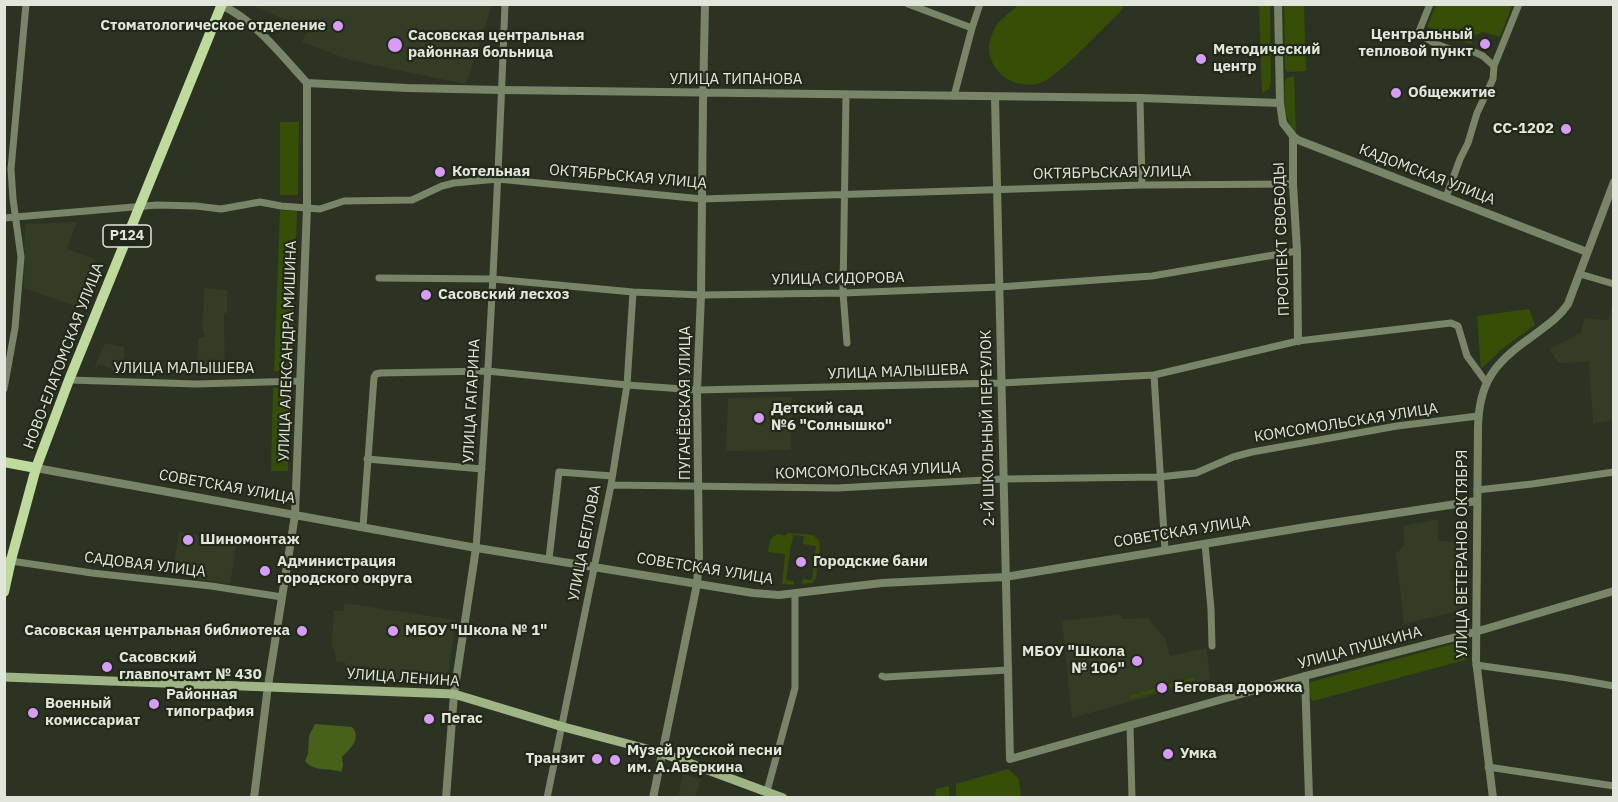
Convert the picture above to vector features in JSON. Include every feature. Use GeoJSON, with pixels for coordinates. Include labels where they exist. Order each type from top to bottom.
{"type":"FeatureCollection","features":[{"type":"Feature","properties":{"kind":"main road","name":"НОВО-ЕЛАТОМСКАЯ УЛИЦА"},"geometry":{"type":"LineString","coordinates":[[4,592],[8,560],[36,468],[69,380],[221,5]]}},
{"type":"Feature","properties":{"kind":"main road","name":"СОВЕТСКАЯ УЛИЦА"},"geometry":{"type":"LineString","coordinates":[[4,462],[36,468]]}},
{"type":"Feature","properties":{"kind":"main road","name":"УЛИЦА ЛЕНИНА"},"geometry":{"type":"LineString","coordinates":[[4,677],[454,694],[662,753],[783,798]]}},
{"type":"Feature","properties":{"kind":"street"},"geometry":{"type":"LineString","coordinates":[[4,389],[15,328],[21,257],[11,169],[26,4]]}},
{"type":"Feature","properties":{"kind":"street","name":"УЛИЦА ГАГАРИНА"},"geometry":{"type":"LineString","coordinates":[[446,798],[454,694],[476,548],[482,469],[505,4]]}},
{"type":"Feature","properties":{"kind":"street","name":"ПУГАЧЁВСКАЯ УЛИЦА"},"geometry":{"type":"LineString","coordinates":[[653,798],[696,584],[699,557],[697,390],[701,294],[705,4]]}},
{"type":"Feature","properties":{"kind":"street"},"geometry":{"type":"LineString","coordinates":[[908,4],[972,28]]}},
{"type":"Feature","properties":{"kind":"street"},"geometry":{"type":"LineString","coordinates":[[954,96],[980,4]]}},
{"type":"Feature","properties":{"kind":"street"},"geometry":{"type":"LineString","coordinates":[[1278,4],[1280,103],[1283,123],[1293,136]]}},
{"type":"Feature","properties":{"kind":"street"},"geometry":{"type":"LineString","coordinates":[[1430,4],[1418,34],[1455,51],[1472,51],[1483,56],[1494,66]]}},
{"type":"Feature","properties":{"kind":"street"},"geometry":{"type":"LineString","coordinates":[[1446,196],[1468,143],[1477,113],[1493,79],[1494,66],[1519,4]]}},
{"type":"Feature","properties":{"kind":"street"},"geometry":{"type":"LineString","coordinates":[[221,5],[256,30],[307,83]]}},
{"type":"Feature","properties":{"kind":"street","name":"УЛИЦА ТИПАНОВА"},"geometry":{"type":"LineString","coordinates":[[307,83],[502,90],[1140,98],[1280,103]]}},
{"type":"Feature","properties":{"kind":"street","name":"УЛИЦА АЛЕКСАНДРА МИШИНА"},"geometry":{"type":"LineString","coordinates":[[254,798],[268,686],[296,515],[307,208],[307,83]]}},
{"type":"Feature","properties":{"kind":"street"},"geometry":{"type":"LineString","coordinates":[[846,94],[843,293],[847,343]]}},
{"type":"Feature","properties":{"kind":"street","name":"2-Й ШКОЛЬНЫЙ ПЕРЕУЛОК"},"geometry":{"type":"LineString","coordinates":[[994,97],[1010,759]]}},
{"type":"Feature","properties":{"kind":"street"},"geometry":{"type":"LineString","coordinates":[[1140,98],[1142,185]]}},
{"type":"Feature","properties":{"kind":"street","name":"КАДОМСКАЯ УЛИЦА"},"geometry":{"type":"LineString","coordinates":[[1293,136],[1298,140],[1587,252]]}},
{"type":"Feature","properties":{"kind":"street","name":"ПРОСПЕКТ СВОБОДЫ"},"geometry":{"type":"LineString","coordinates":[[1293,136],[1298,341]]}},
{"type":"Feature","properties":{"kind":"street","name":"ОКТЯБРЬСКАЯ УЛИЦА"},"geometry":{"type":"LineString","coordinates":[[4,218],[157,204],[221,208],[260,202],[320,209],[345,201],[412,200],[454,183],[498,179],[702,199],[1142,185],[1293,184]]}},
{"type":"Feature","properties":{"kind":"street"},"geometry":{"type":"LineString","coordinates":[[1486,382],[1503,360],[1562,313],[1580,274],[1614,182]]}},
{"type":"Feature","properties":{"kind":"street","name":"УЛИЦА СИДОРОВА"},"geometry":{"type":"LineString","coordinates":[[379,278],[493,279],[633,292],[843,293],[999,287],[1152,276],[1297,251]]}},
{"type":"Feature","properties":{"kind":"street"},"geometry":{"type":"LineString","coordinates":[[1580,274],[1614,284]]}},
{"type":"Feature","properties":{"kind":"street","name":"УЛИЦА БЕГЛОВА"},"geometry":{"type":"LineString","coordinates":[[547,798],[611,485],[627,385],[633,292]]}},
{"type":"Feature","properties":{"kind":"street","name":"УЛИЦА МАЛЫШЕВА"},"geometry":{"type":"LineString","coordinates":[[367,459],[376,374],[487,371],[697,390],[1001,383],[1154,375],[1298,341],[1451,323],[1458,326],[1467,356],[1486,382]]}},
{"type":"Feature","properties":{"kind":"street"},"geometry":{"type":"LineString","coordinates":[[1154,375],[1165,550]]}},
{"type":"Feature","properties":{"kind":"street","name":"УЛИЦА МАЛЫШЕВА"},"geometry":{"type":"LineString","coordinates":[[69,380],[197,384],[300,381]]}},
{"type":"Feature","properties":{"kind":"street","name":"УЛИЦА ВЕТЕРАНОВ ОКТЯБРЯ"},"geometry":{"type":"LineString","coordinates":[[1486,382],[1478,416],[1475,632],[1476,665],[1492,798]]}},
{"type":"Feature","properties":{"kind":"street","name":"КОМСОМОЛЬСКАЯ УЛИЦА"},"geometry":{"type":"LineString","coordinates":[[611,485],[837,488],[1003,479],[1160,477],[1196,473],[1233,457],[1252,452],[1397,426],[1478,416]]}},
{"type":"Feature","properties":{"kind":"street"},"geometry":{"type":"LineString","coordinates":[[363,527],[367,459],[482,469]]}},
{"type":"Feature","properties":{"kind":"street","name":"СОВЕТСКАЯ УЛИЦА"},"geometry":{"type":"LineString","coordinates":[[36,468],[476,548],[770,595],[882,583],[1005,577],[1476,501]]}},
{"type":"Feature","properties":{"kind":"street"},"geometry":{"type":"LineString","coordinates":[[549,560],[559,472],[612,476]]}},
{"type":"Feature","properties":{"kind":"street"},"geometry":{"type":"LineString","coordinates":[[1477,490],[1614,472]]}},
{"type":"Feature","properties":{"kind":"street"},"geometry":{"type":"LineString","coordinates":[[1205,544],[1212,646]]}},
{"type":"Feature","properties":{"kind":"street","name":"САДОВАЯ УЛИЦА"},"geometry":{"type":"LineString","coordinates":[[8,560],[282,597]]}},
{"type":"Feature","properties":{"kind":"street","name":"УЛИЦА ПУШКИНА"},"geometry":{"type":"LineString","coordinates":[[1010,759],[1305,676],[1475,632],[1614,591]]}},
{"type":"Feature","properties":{"kind":"street"},"geometry":{"type":"LineString","coordinates":[[766,791],[795,688],[795,594]]}},
{"type":"Feature","properties":{"kind":"street"},"geometry":{"type":"LineString","coordinates":[[1476,665],[1614,686]]}},
{"type":"Feature","properties":{"kind":"street"},"geometry":{"type":"LineString","coordinates":[[882,676],[1008,670]]}},
{"type":"Feature","properties":{"kind":"street"},"geometry":{"type":"LineString","coordinates":[[1305,676],[1309,798]]}},
{"type":"Feature","properties":{"kind":"street"},"geometry":{"type":"LineString","coordinates":[[1130,725],[1132,798]]}},
{"type":"Feature","properties":{"kind":"street"},"geometry":{"type":"LineString","coordinates":[[1488,767],[1614,786]]}},
{"type":"Feature","properties":{"kind":"shaded area","name":"Сасовская центральная районная больница"},"geometry":{"type":"Polygon","coordinates":[[[492,4],[467,81],[464,84],[350,60],[302,42],[308,30],[252,5],[492,4]]]}},
{"type":"Feature","properties":{"kind":"shaded area"},"geometry":{"type":"Polygon","coordinates":[[[77,222],[67,249],[96,260],[78,307],[24,288],[25,224],[77,222]]]}},
{"type":"Feature","properties":{"kind":"shaded area"},"geometry":{"type":"Polygon","coordinates":[[[205,288],[227,290],[227,313],[224,313],[225,372],[197,372],[198,338],[205,337],[202,327],[205,288]]]}},
{"type":"Feature","properties":{"kind":"shaded area"},"geometry":{"type":"Polygon","coordinates":[[[1612,306],[1614,307],[1613,420],[1593,424],[1589,362],[1558,363],[1550,349],[1580,333],[1585,318],[1608,320],[1612,306]]]}},
{"type":"Feature","properties":{"kind":"shaded area"},"geometry":{"type":"Polygon","coordinates":[[[105,343],[124,347],[124,373],[115,373],[112,369],[99,364],[94,369],[105,343]]]}},
{"type":"Feature","properties":{"kind":"shaded area","name":"Детский сад №6 \"Солнышко\""},"geometry":{"type":"Polygon","coordinates":[[[792,397],[791,450],[726,451],[728,398],[792,397]]]}},
{"type":"Feature","properties":{"kind":"shaded area"},"geometry":{"type":"Polygon","coordinates":[[[1438,519],[1438,541],[1464,542],[1465,569],[1450,569],[1450,581],[1462,581],[1463,610],[1404,624],[1396,554],[1405,544],[1403,526],[1438,519]]]}},
{"type":"Feature","properties":{"kind":"shaded area"},"geometry":{"type":"Polygon","coordinates":[[[179,532],[199,535],[199,539],[236,546],[230,584],[198,579],[198,575],[192,575],[192,573],[173,571],[179,532]]]}},
{"type":"Feature","properties":{"kind":"shaded area","name":"МБОУ \"Школа № 1\""},"geometry":{"type":"Polygon","coordinates":[[[344,603],[456,620],[447,682],[357,677],[358,670],[345,669],[345,662],[337,662],[332,644],[334,610],[344,611],[344,603]]]}},
{"type":"Feature","properties":{"kind":"shaded area","name":"МБОУ \"Школа № 106\""},"geometry":{"type":"Polygon","coordinates":[[[1120,614],[1122,619],[1148,618],[1165,639],[1170,656],[1207,648],[1210,679],[1072,718],[1062,621],[1120,614]]]}},
{"type":"Feature","properties":{"kind":"shaded area"},"geometry":{"type":"Polygon","coordinates":[[[683,774],[701,780],[695,797],[678,797],[683,774]]]}},
{"type":"Feature","properties":{"kind":"green space"},"geometry":{"type":"Polygon","coordinates":[[[1436,4],[1512,5],[1500,37],[1484,32],[1475,35],[1471,44],[1427,27],[1436,4]]]}},
{"type":"Feature","properties":{"kind":"green space"},"geometry":{"type":"Polygon","coordinates":[[[1018,5],[1125,5],[1057,72],[1040,83],[1028,85],[1008,79],[999,72],[990,54],[989,43],[995,28],[1018,5]]]}},
{"type":"Feature","properties":{"kind":"green space"},"geometry":{"type":"Polygon","coordinates":[[[1259,5],[1270,5],[1271,83],[1269,89],[1262,93],[1259,5]]]}},
{"type":"Feature","properties":{"kind":"green space"},"geometry":{"type":"Polygon","coordinates":[[[1284,5],[1304,5],[1306,71],[1287,72],[1285,69],[1284,5]]]}},
{"type":"Feature","properties":{"kind":"green space"},"geometry":{"type":"Polygon","coordinates":[[[1294,76],[1296,133],[1289,121],[1285,101],[1285,80],[1294,76]]]}},
{"type":"Feature","properties":{"kind":"green space"},"geometry":{"type":"Polygon","coordinates":[[[280,122],[299,122],[298,195],[280,195],[280,122]]]}},
{"type":"Feature","properties":{"kind":"green space"},"geometry":{"type":"Polygon","coordinates":[[[280,210],[297,211],[292,372],[274,371],[280,210]]]}},
{"type":"Feature","properties":{"kind":"green space"},"geometry":{"type":"Polygon","coordinates":[[[1529,309],[1535,325],[1502,349],[1481,369],[1477,316],[1529,309]]]}},
{"type":"Feature","properties":{"kind":"green space"},"geometry":{"type":"Polygon","coordinates":[[[273,388],[290,388],[288,471],[271,471],[273,388]]]}},
{"type":"Feature","properties":{"kind":"green space"},"geometry":{"type":"Polygon","coordinates":[[[788,533],[813,535],[819,540],[816,578],[812,583],[802,584],[803,579],[812,580],[816,546],[803,544],[804,536],[793,535],[786,580],[794,581],[794,585],[782,584],[785,554],[768,552],[773,537],[779,534],[784,536],[788,533]]]}},
{"type":"Feature","properties":{"kind":"green space"},"geometry":{"type":"Polygon","coordinates":[[[1464,641],[1467,649],[1465,660],[1313,701],[1311,697],[1309,689],[1311,682],[1464,641]]]}},
{"type":"Feature","properties":{"kind":"green space","name":"Беговая дорожка"},"geometry":{"type":"Polygon","coordinates":[[[1194,677],[1195,680],[1131,699],[1130,696],[1194,677]]]}},
{"type":"Feature","properties":{"kind":"green space"},"geometry":{"type":"Polygon","coordinates":[[[315,724],[352,727],[355,731],[354,743],[342,757],[341,772],[313,767],[305,761],[308,754],[309,736],[315,724]]]}},
{"type":"Feature","properties":{"kind":"green space"},"geometry":{"type":"Polygon","coordinates":[[[1008,769],[1019,779],[1021,797],[956,797],[956,784],[1008,769]]]}},
{"type":"Feature","properties":{"kind":"green space"},"geometry":{"type":"Polygon","coordinates":[[[949,786],[949,797],[935,797],[936,789],[949,786]]]}},
{"type":"Feature","properties":{"kind":"place","name":"Стоматологическое отделение"},"geometry":{"type":"Point","coordinates":[338,26]}},
{"type":"Feature","properties":{"kind":"place","name":"Центральный тепловой пункт"},"geometry":{"type":"Point","coordinates":[1485,44]}},
{"type":"Feature","properties":{"kind":"place","name":"Сасовская центральная районная больница"},"geometry":{"type":"Point","coordinates":[395,45]}},
{"type":"Feature","properties":{"kind":"place","name":"Методический центр"},"geometry":{"type":"Point","coordinates":[1201,59]}},
{"type":"Feature","properties":{"kind":"place","name":"Общежитие"},"geometry":{"type":"Point","coordinates":[1396,93]}},
{"type":"Feature","properties":{"kind":"place","name":"СС-1202"},"geometry":{"type":"Point","coordinates":[1566,129]}},
{"type":"Feature","properties":{"kind":"place","name":"Котельная"},"geometry":{"type":"Point","coordinates":[440,172]}},
{"type":"Feature","properties":{"kind":"place","name":"Сасовский лесхоз"},"geometry":{"type":"Point","coordinates":[426,295]}},
{"type":"Feature","properties":{"kind":"place","name":"Детский сад №6 \"Солнышко\""},"geometry":{"type":"Point","coordinates":[759,418]}},
{"type":"Feature","properties":{"kind":"place","name":"Шиномонтаж"},"geometry":{"type":"Point","coordinates":[188,540]}},
{"type":"Feature","properties":{"kind":"place","name":"Городские бани"},"geometry":{"type":"Point","coordinates":[801,562]}},
{"type":"Feature","properties":{"kind":"place","name":"Администрация городского округа"},"geometry":{"type":"Point","coordinates":[265,571]}},
{"type":"Feature","properties":{"kind":"place","name":"Сасовская центральная библиотека"},"geometry":{"type":"Point","coordinates":[302,631]}},
{"type":"Feature","properties":{"kind":"place","name":"МБОУ \"Школа № 1\""},"geometry":{"type":"Point","coordinates":[393,631]}},
{"type":"Feature","properties":{"kind":"place","name":"МБОУ \"Школа № 106\""},"geometry":{"type":"Point","coordinates":[1137,661]}},
{"type":"Feature","properties":{"kind":"place","name":"Сасовский главпочтамт № 430"},"geometry":{"type":"Point","coordinates":[107,667]}},
{"type":"Feature","properties":{"kind":"place","name":"Беговая дорожка"},"geometry":{"type":"Point","coordinates":[1162,688]}},
{"type":"Feature","properties":{"kind":"place","name":"Районная типография"},"geometry":{"type":"Point","coordinates":[154,704]}},
{"type":"Feature","properties":{"kind":"place","name":"Военный комиссариат"},"geometry":{"type":"Point","coordinates":[33,713]}},
{"type":"Feature","properties":{"kind":"place","name":"Пегас"},"geometry":{"type":"Point","coordinates":[429,719]}},
{"type":"Feature","properties":{"kind":"place","name":"Умка"},"geometry":{"type":"Point","coordinates":[1168,754]}},
{"type":"Feature","properties":{"kind":"place","name":"Транзит"},"geometry":{"type":"Point","coordinates":[597,759]}},
{"type":"Feature","properties":{"kind":"place","name":"Музей русской песни им. А.Аверкина"},"geometry":{"type":"Point","coordinates":[615,760]}}]}
